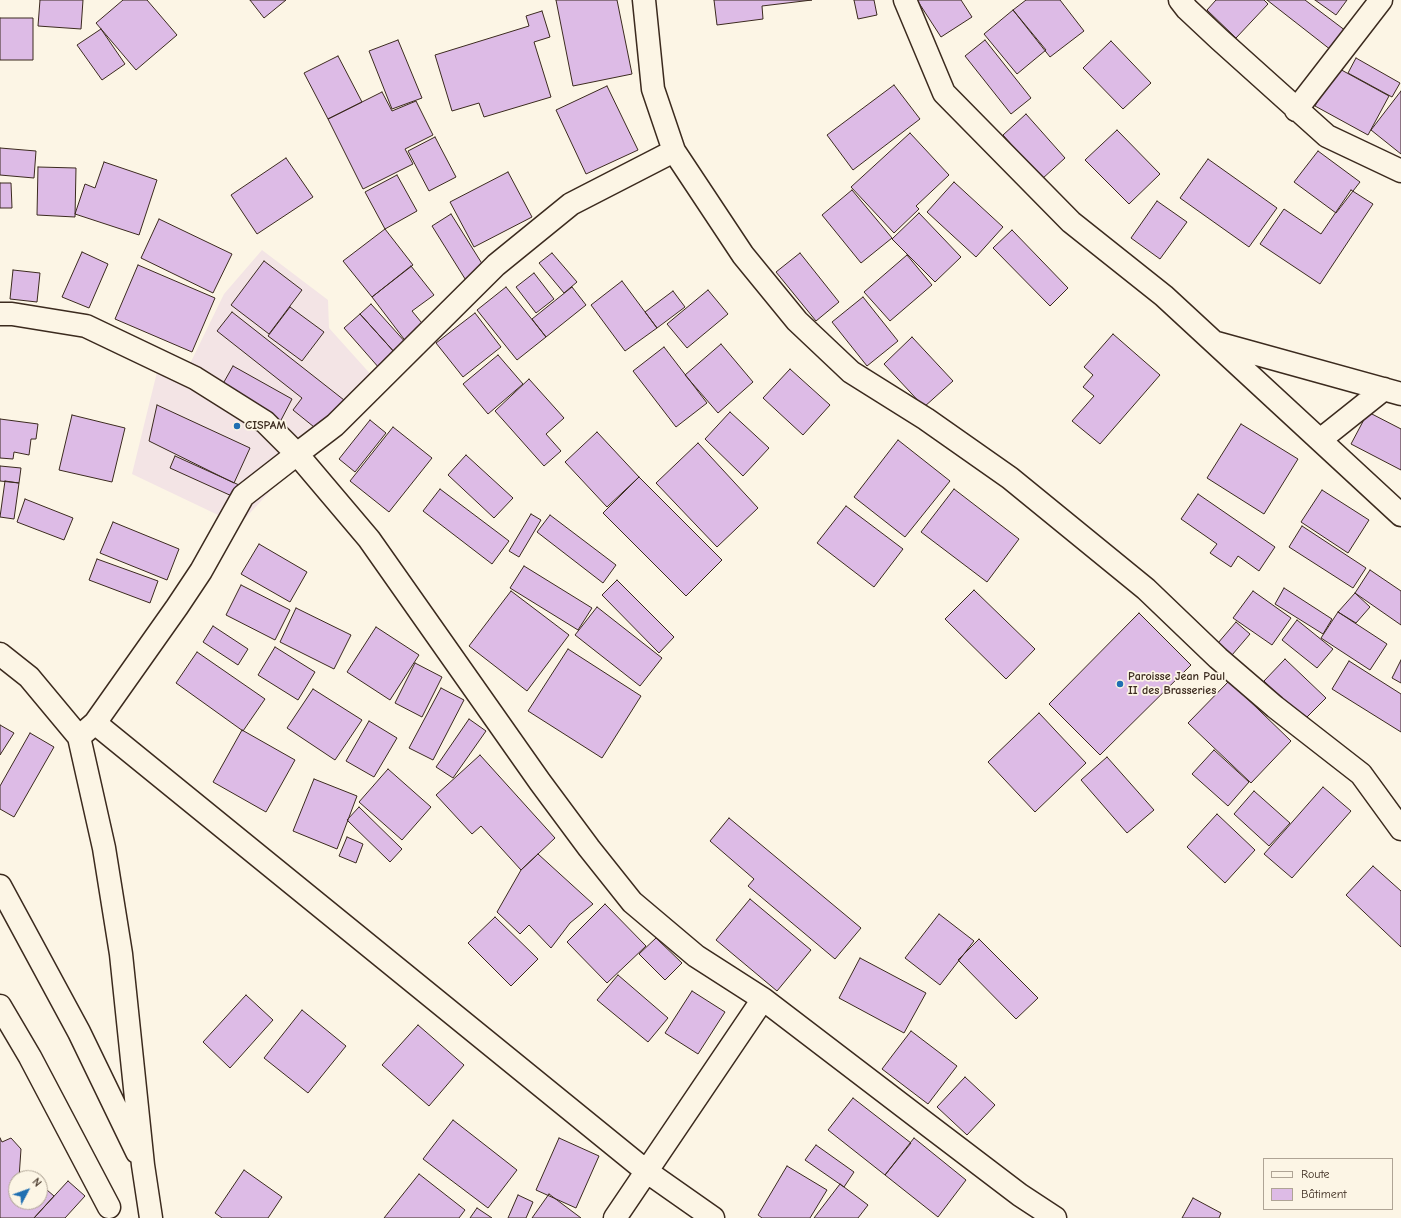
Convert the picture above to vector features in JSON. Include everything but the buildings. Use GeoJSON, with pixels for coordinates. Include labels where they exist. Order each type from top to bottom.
{"type":"FeatureCollection","features":[{"type":"Feature","properties":{"kind":"street"},"geometry":{"type":"LineString","coordinates":[[644,0],[653,89],[674,151],[743,255],[797,321],[851,372],[926,419],[1010,478],[1146,589],[1218,658],[1275,707],[1361,774],[1401,829]]}},
{"type":"Feature","properties":{"kind":"street"},"geometry":{"type":"LineString","coordinates":[[905,0],[944,93],[1071,222],[1164,296],[1401,515]]}},
{"type":"Feature","properties":{"kind":"street"},"geometry":{"type":"LineString","coordinates":[[1180,0],[1187,9],[1296,110],[1327,136],[1401,171]]}},
{"type":"Feature","properties":{"kind":"street"},"geometry":{"type":"LineString","coordinates":[[1296,110],[1381,0]]}},
{"type":"Feature","properties":{"kind":"street"},"geometry":{"type":"LineString","coordinates":[[78,737],[95,723],[181,601],[201,570],[243,496],[335,425],[496,265],[571,204],[674,151]]}},
{"type":"Feature","properties":{"kind":"street"},"geometry":{"type":"LineString","coordinates":[[0,314],[12,314],[86,326],[195,378],[265,422],[297,454],[369,539],[535,776],[632,902],[696,956],[763,999],[929,1127],[1055,1218]]}},
{"type":"Feature","properties":{"kind":"street"},"geometry":{"type":"LineString","coordinates":[[1214,342],[1392,391]]}},
{"type":"Feature","properties":{"kind":"street"},"geometry":{"type":"LineString","coordinates":[[1320,440],[1392,391]]}},
{"type":"Feature","properties":{"kind":"street"},"geometry":{"type":"LineString","coordinates":[[0,654],[29,677],[78,737],[104,848],[120,946],[143,1165],[151,1218]]}},
{"type":"Feature","properties":{"kind":"street"},"geometry":{"type":"LineString","coordinates":[[95,723],[646,1171],[713,1218]]}},
{"type":"Feature","properties":{"kind":"street"},"geometry":{"type":"LineString","coordinates":[[0,886],[79,1032],[143,1165]]}},
{"type":"Feature","properties":{"kind":"street"},"geometry":{"type":"LineString","coordinates":[[615,1218],[763,999]]}},
{"type":"Feature","properties":{"kind":"street"},"geometry":{"type":"LineString","coordinates":[[0,1006],[30,1057],[110,1214]]}},
{"type":"Feature","properties":{"kind":"shaded area","name":"CISPAM"},"geometry":{"type":"Polygon","coordinates":[[[262,250],[328,300],[329,328],[374,378],[239,525],[132,474],[158,368],[183,378],[224,294],[262,250]]]}},
{"type":"Feature","properties":{"kind":"place","name":"CISPAM"},"geometry":{"type":"Point","coordinates":[237,426]}},
{"type":"Feature","properties":{"kind":"place","name":"Paroisse Jean Paul II des Brasseries"},"geometry":{"type":"Point","coordinates":[1120,684]}}]}
